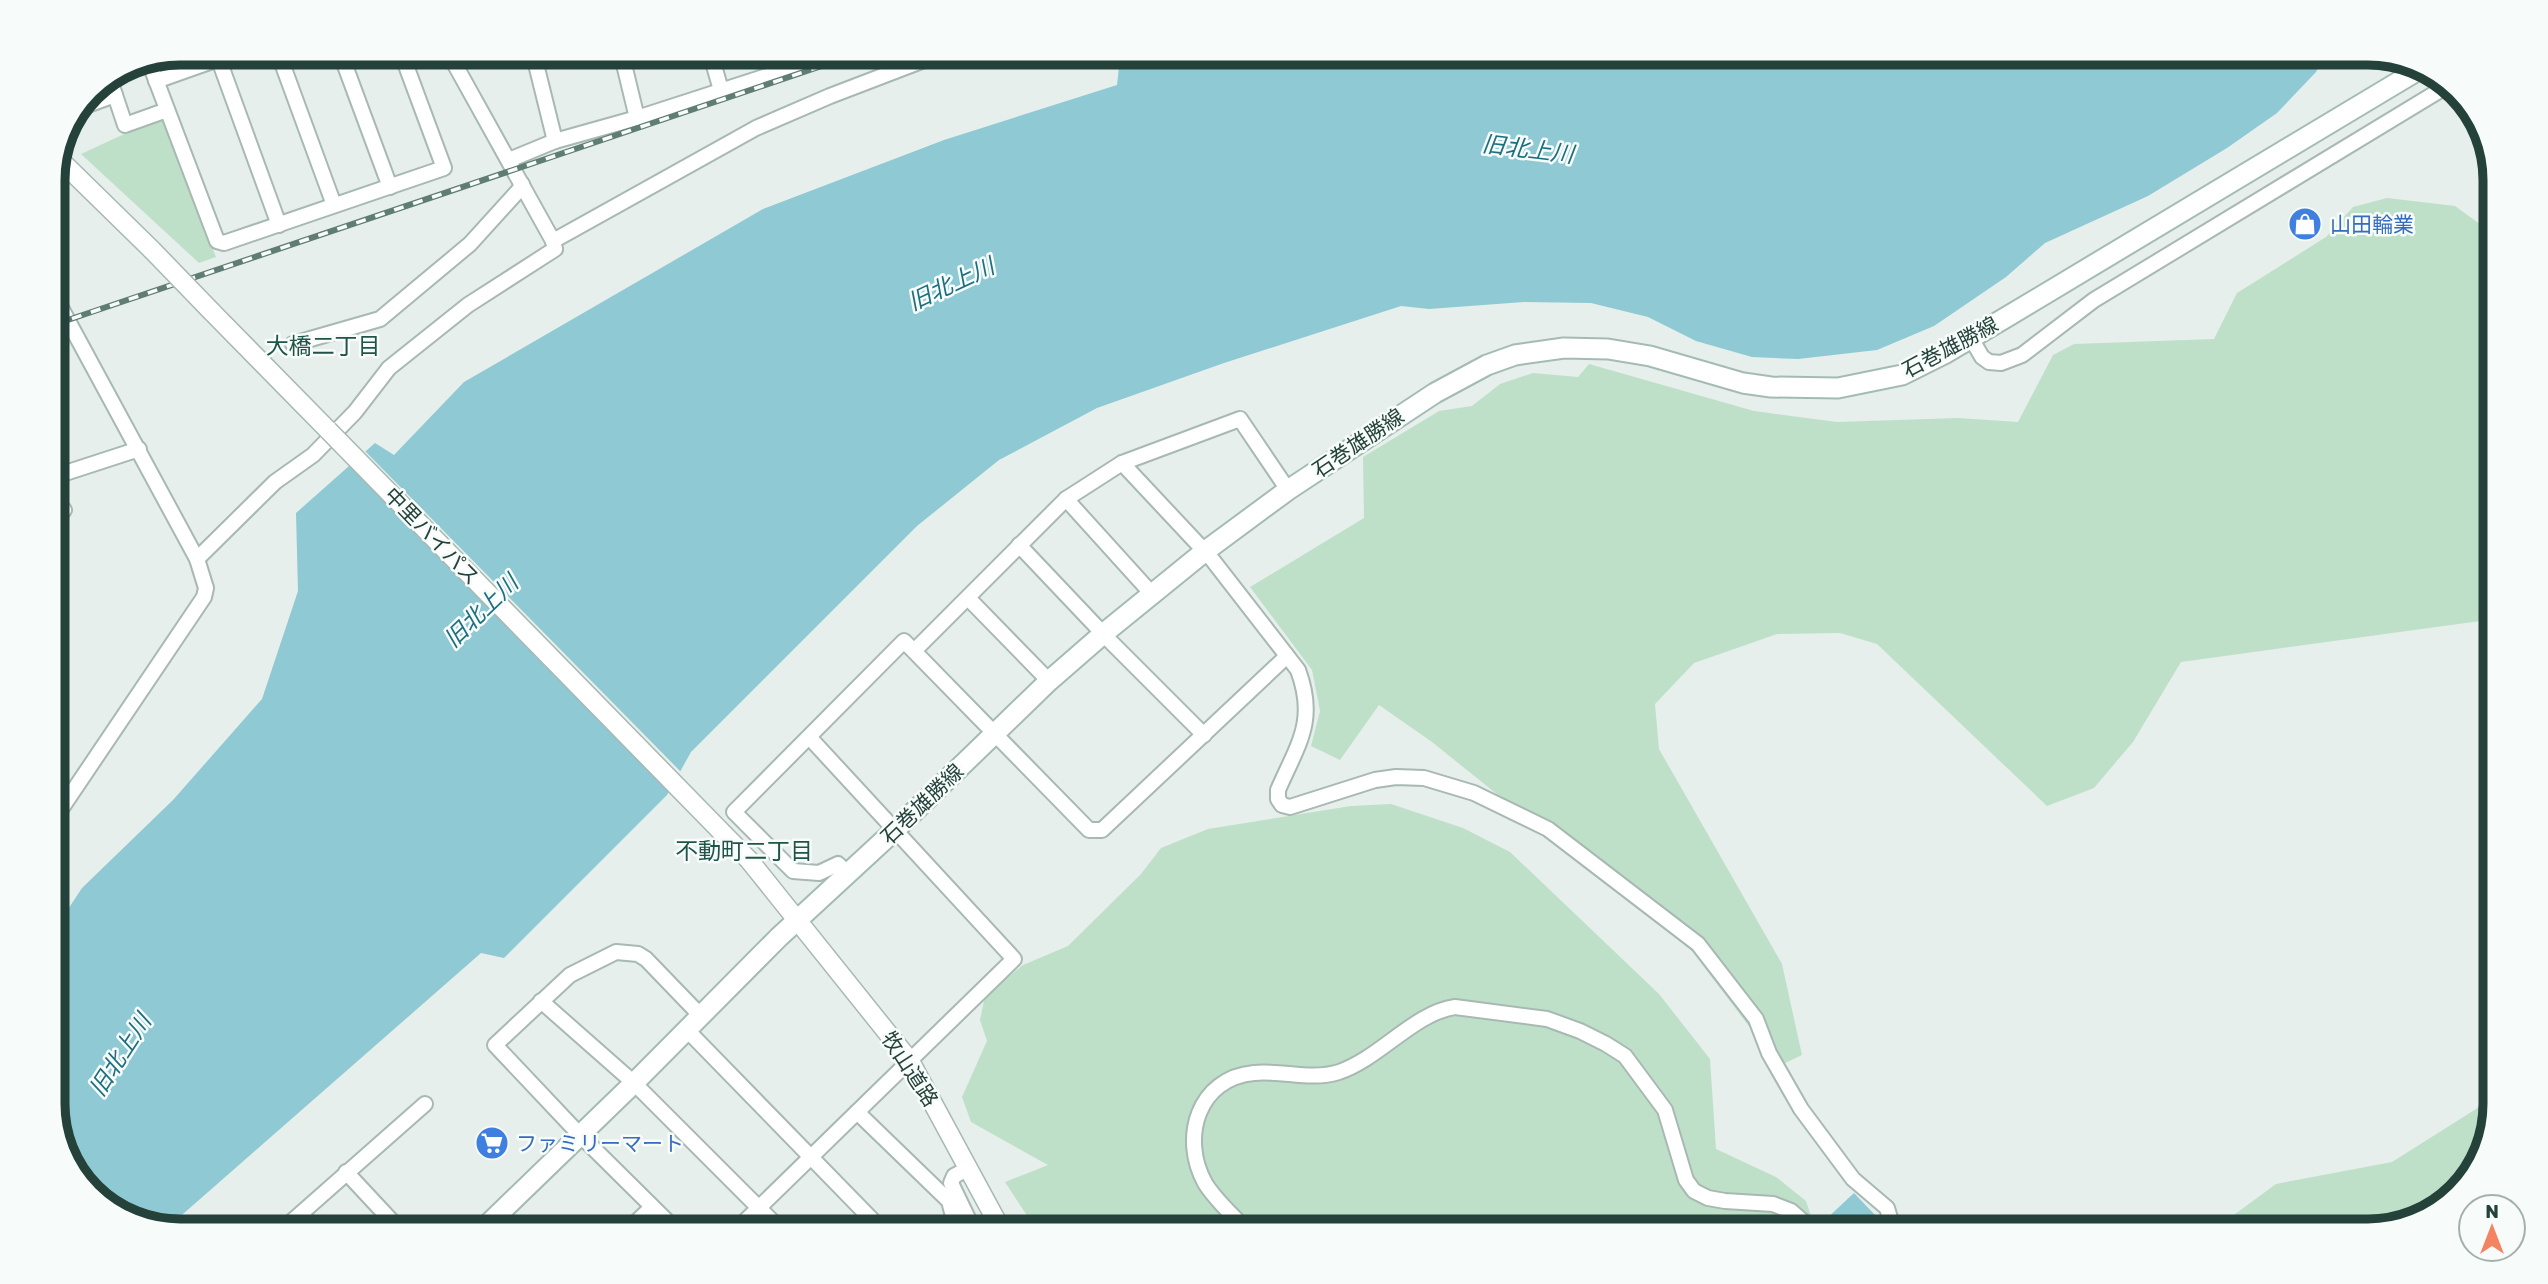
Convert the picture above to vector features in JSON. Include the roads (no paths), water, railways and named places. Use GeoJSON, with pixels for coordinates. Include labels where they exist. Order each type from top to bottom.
{"type":"FeatureCollection","features":[{"type":"Feature","properties":{"kind":"main road","name":"石巻雄勝線"},"geometry":{"type":"LineString","coordinates":[[493,1219],[797,920],[1102,634],[1204,552],[1288,490],[1436,393],[1487,365],[1515,355],[1564,348],[1608,349],[1650,356],[1743,383],[1771,387],[1838,388],[1902,374],[1971,338],[2412,74]]}},
{"type":"Feature","properties":{"kind":"street"},"geometry":{"type":"LineString","coordinates":[[156,81],[204,65]]}},
{"type":"Feature","properties":{"kind":"street"},"geometry":{"type":"LineString","coordinates":[[221,65],[279,225]]}},
{"type":"Feature","properties":{"kind":"street"},"geometry":{"type":"LineString","coordinates":[[283,65],[334,205]]}},
{"type":"Feature","properties":{"kind":"street"},"geometry":{"type":"LineString","coordinates":[[345,65],[390,187]]}},
{"type":"Feature","properties":{"kind":"street"},"geometry":{"type":"LineString","coordinates":[[152,69],[217,241],[224,243],[444,169],[406,65]]}},
{"type":"Feature","properties":{"kind":"street"},"geometry":{"type":"LineString","coordinates":[[197,559],[275,482],[313,454],[355,412],[389,368],[468,305],[555,249],[455,65]]}},
{"type":"Feature","properties":{"kind":"street"},"geometry":{"type":"LineString","coordinates":[[536,65],[555,141]]}},
{"type":"Feature","properties":{"kind":"street"},"geometry":{"type":"LineString","coordinates":[[624,65],[637,118]]}},
{"type":"Feature","properties":{"kind":"street"},"geometry":{"type":"LineString","coordinates":[[714,65],[721,90]]}},
{"type":"Feature","properties":{"kind":"street"},"geometry":{"type":"LineString","coordinates":[[509,160],[555,141],[637,118],[788,65]]}},
{"type":"Feature","properties":{"kind":"street"},"geometry":{"type":"LineString","coordinates":[[553,241],[756,128],[911,65]]}},
{"type":"Feature","properties":{"kind":"street"},"geometry":{"type":"LineString","coordinates":[[112,87],[125,125],[167,110]]}},
{"type":"Feature","properties":{"kind":"street"},"geometry":{"type":"LineString","coordinates":[[1971,338],[1982,357],[1989,362],[2001,363],[2022,355],[2094,300],[2440,90]]}},
{"type":"Feature","properties":{"kind":"street"},"geometry":{"type":"LineString","coordinates":[[96,102],[115,95]]}},
{"type":"Feature","properties":{"kind":"street","name":"中里バイパス"},"geometry":{"type":"LineString","coordinates":[[66,166],[152,250],[749,860],[797,920]]}},
{"type":"Feature","properties":{"kind":"street"},"geometry":{"type":"LineString","coordinates":[[293,344],[380,319],[470,244],[522,184]]}},
{"type":"Feature","properties":{"kind":"street"},"geometry":{"type":"LineString","coordinates":[[65,315],[197,559],[206,588],[204,597],[65,803]]}},
{"type":"Feature","properties":{"kind":"street"},"geometry":{"type":"LineString","coordinates":[[915,650],[1066,499],[1122,463],[1240,419],[1288,490]]}},
{"type":"Feature","properties":{"kind":"street"},"geometry":{"type":"LineString","coordinates":[[65,473],[139,449]]}},
{"type":"Feature","properties":{"kind":"street"},"geometry":{"type":"LineString","coordinates":[[1122,463],[1211,558],[1298,670],[1306,690],[1307,715],[1305,730],[1278,790],[1278,799],[1282,805],[1290,807],[1375,780],[1396,777],[1424,778],[1474,793],[1548,829],[1698,944],[1756,1019],[1769,1053],[1801,1109],[1853,1179],[1887,1208],[1889,1219]]}},
{"type":"Feature","properties":{"kind":"street"},"geometry":{"type":"LineString","coordinates":[[1066,499],[1152,594]]}},
{"type":"Feature","properties":{"kind":"street"},"geometry":{"type":"LineString","coordinates":[[1019,545],[1102,634],[1204,735]]}},
{"type":"Feature","properties":{"kind":"street"},"geometry":{"type":"LineString","coordinates":[[968,598],[1049,681]]}},
{"type":"Feature","properties":{"kind":"street"},"geometry":{"type":"LineString","coordinates":[[848,874],[838,864],[819,873],[793,871],[734,812],[904,641],[1088,830],[1094,832],[1101,830],[1287,656]]}},
{"type":"Feature","properties":{"kind":"street"},"geometry":{"type":"LineString","coordinates":[[748,1219],[1014,959],[810,738]]}},
{"type":"Feature","properties":{"kind":"street","name":"牧山道路"},"geometry":{"type":"LineString","coordinates":[[797,920],[910,1061],[996,1219]]}},
{"type":"Feature","properties":{"kind":"street"},"geometry":{"type":"LineString","coordinates":[[664,1219],[495,1045],[570,975],[616,952],[638,954],[702,1016]]}},
{"type":"Feature","properties":{"kind":"street"},"geometry":{"type":"LineString","coordinates":[[541,1000],[634,1083],[771,1219]]}},
{"type":"Feature","properties":{"kind":"street"},"geometry":{"type":"LineString","coordinates":[[1237,1219],[1206,1184],[1194,1155],[1194,1133],[1199,1111],[1210,1095],[1229,1079],[1253,1073],[1304,1077],[1335,1073],[1372,1055],[1440,1009],[1455,1007],[1547,1019],[1606,1044],[1625,1056],[1665,1110],[1686,1180],[1694,1191],[1708,1198],[1725,1201],[1773,1204],[1791,1211],[1800,1219]]}},
{"type":"Feature","properties":{"kind":"street"},"geometry":{"type":"LineString","coordinates":[[687,1030],[871,1219]]}},
{"type":"Feature","properties":{"kind":"street"},"geometry":{"type":"LineString","coordinates":[[296,1219],[425,1104]]}},
{"type":"Feature","properties":{"kind":"street"},"geometry":{"type":"LineString","coordinates":[[857,1112],[949,1201],[954,1219]]}},
{"type":"Feature","properties":{"kind":"street"},"geometry":{"type":"LineString","coordinates":[[968,1219],[951,1183],[954,1176],[969,1168]]}},
{"type":"Feature","properties":{"kind":"street"},"geometry":{"type":"LineString","coordinates":[[346,1172],[390,1219]]}},
{"type":"Feature","properties":{"kind":"street"},"geometry":{"type":"LineString","coordinates":[[640,1219],[652,1207]]}},
{"type":"Feature","properties":{"kind":"street"},"geometry":{"type":"LineString","coordinates":[[302,1214],[306,1219]]}},
{"type":"Feature","properties":{"kind":"water","name":"旧北上川"},"geometry":{"type":"Polygon","coordinates":[[[2319,65],[2316,72],[2277,113],[2227,148],[2148,196],[2045,243],[2006,277],[1934,326],[1877,350],[1798,359],[1752,357],[1696,341],[1648,317],[1591,303],[1524,302],[1429,309],[1401,306],[1224,363],[1097,408],[999,460],[917,526],[691,752],[667,795],[504,958],[481,953],[178,1219],[143,1213],[104,1191],[84,1168],[67,1126],[65,914],[82,888],[173,800],[262,699],[298,591],[296,513],[375,443],[394,455],[464,382],[763,209],[944,140],[1117,85],[1119,67],[2319,65]]]}},
{"type":"Feature","properties":{"kind":"water"},"geometry":{"type":"Polygon","coordinates":[[[1854,1193],[1875,1215],[1870,1219],[1826,1219],[1854,1193]]]}},
{"type":"Feature","properties":{"kind":"railway"},"geometry":{"type":"LineString","coordinates":[[65,321],[824,65]]}},
{"type":"Feature","properties":{"kind":"place","name":"山田輪業"},"geometry":{"type":"Point","coordinates":[2305,224]}},
{"type":"Feature","properties":{"kind":"place","name":"ファミリーマート"},"geometry":{"type":"Point","coordinates":[492,1143]}},
{"type":"Feature","properties":{"kind":"district","name":"大橋二丁目"},"geometry":{"type":"Point","coordinates":[323,346]}},
{"type":"Feature","properties":{"kind":"district","name":"不動町二丁目"},"geometry":{"type":"Point","coordinates":[744,851]}}]}
